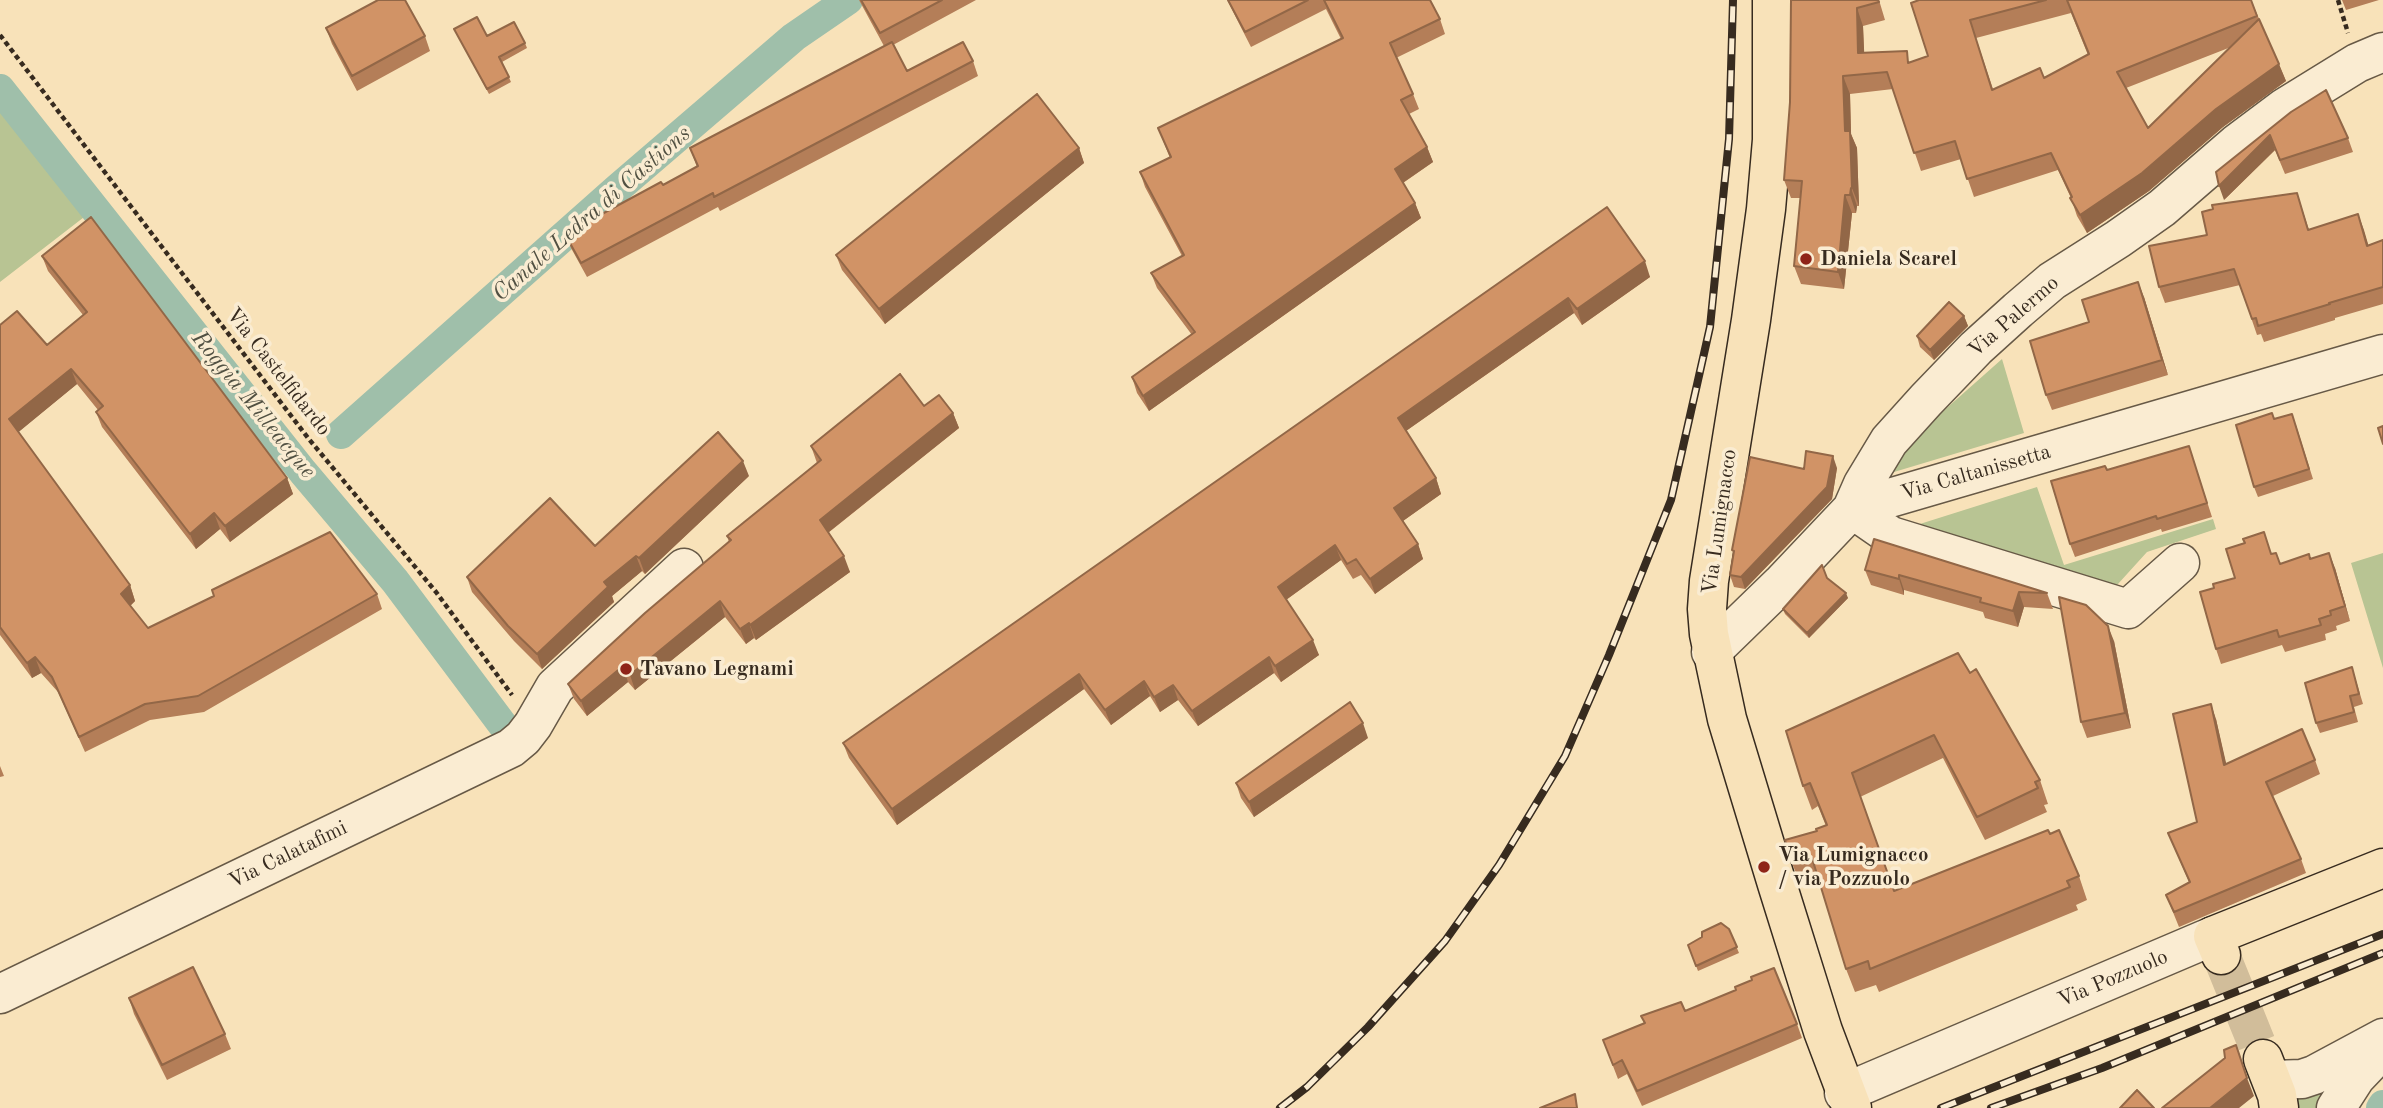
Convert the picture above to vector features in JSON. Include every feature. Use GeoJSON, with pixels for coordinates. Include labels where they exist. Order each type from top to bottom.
{"type":"FeatureCollection","features":[{"type":"Feature","properties":{"kind":"main road","name":"Via Lumignacco"},"geometry":{"type":"LineString","coordinates":[[1772,0],[1772,140],[1766,209],[1709,581],[1707,609],[1711,652],[1727,719],[1820,1023],[1848,1100]]}},
{"type":"Feature","properties":{"kind":"main road","name":"Via Pozzuolo"},"geometry":{"type":"LineString","coordinates":[[2217,946],[2383,868]]}},
{"type":"Feature","properties":{"kind":"street","name":"Via Palermo"},"geometry":{"type":"LineString","coordinates":[[1711,652],[1781,584],[1852,509],[1863,484],[1889,441],[1934,391],[2018,310],[2052,281],[2162,208],[2236,144],[2284,108],[2357,63],[2383,52]]}},
{"type":"Feature","properties":{"kind":"street","name":"Via Caltanissetta"},"geometry":{"type":"LineString","coordinates":[[1852,509],[2383,354]]}},
{"type":"Feature","properties":{"kind":"street"},"geometry":{"type":"LineString","coordinates":[[1852,509],[1891,536],[2128,609],[2180,563]]}},
{"type":"Feature","properties":{"kind":"street","name":"Via Calatafimi"},"geometry":{"type":"LineString","coordinates":[[0,994],[511,748],[533,725],[553,690],[684,568]]}},
{"type":"Feature","properties":{"kind":"street"},"geometry":{"type":"LineString","coordinates":[[1922,1060],[1934,1043],[1971,1015],[2168,932]]}},
{"type":"Feature","properties":{"kind":"street","name":"Via Pozzuolo"},"geometry":{"type":"LineString","coordinates":[[1848,1100],[1922,1060],[2217,946]]}},
{"type":"Feature","properties":{"kind":"street"},"geometry":{"type":"LineString","coordinates":[[2271,1082],[2314,1075],[2383,1038]]}},
{"type":"Feature","properties":{"kind":"street"},"geometry":{"type":"LineString","coordinates":[[2336,1108],[2356,1077],[2383,1049]]}},
{"type":"Feature","properties":{"kind":"path","name":"Via Castelfidardo"},"geometry":{"type":"LineString","coordinates":[[0,35],[308,438],[436,592],[533,725]]}},
{"type":"Feature","properties":{"kind":"green space"},"geometry":{"type":"Polygon","coordinates":[[[0,102],[88,214],[0,282],[0,102]]]}},
{"type":"Feature","properties":{"kind":"green space"},"geometry":{"type":"Polygon","coordinates":[[[2002,359],[2024,433],[1884,475],[1940,414],[2002,359]]]}},
{"type":"Feature","properties":{"kind":"green space"},"geometry":{"type":"Polygon","coordinates":[[[2037,487],[2064,565],[2213,519],[2216,529],[2147,552],[2108,595],[1904,529],[2037,487]]]}},
{"type":"Feature","properties":{"kind":"green space"},"geometry":{"type":"Polygon","coordinates":[[[2383,553],[2383,668],[2351,563],[2383,553]]]}},
{"type":"Feature","properties":{"kind":"green space"},"geometry":{"type":"Polygon","coordinates":[[[2329,1086],[2319,1108],[2296,1108],[2295,1096],[2329,1086]]]}},
{"type":"Feature","properties":{"kind":"building"},"geometry":{"type":"Polygon","coordinates":[[[378,0],[405,0],[425,36],[352,76],[326,28],[378,0]]]}},
{"type":"Feature","properties":{"kind":"building"},"geometry":{"type":"Polygon","coordinates":[[[861,0],[942,0],[880,33],[861,0]]]}},
{"type":"Feature","properties":{"kind":"building"},"geometry":{"type":"Polygon","coordinates":[[[1228,0],[1308,0],[1245,32],[1228,0]]]}},
{"type":"Feature","properties":{"kind":"building"},"geometry":{"type":"Polygon","coordinates":[[[1324,0],[1430,0],[1440,19],[1390,43],[1413,94],[1401,100],[1427,147],[1395,169],[1415,203],[1143,396],[1132,377],[1195,332],[1151,273],[1184,255],[1140,172],[1171,157],[1158,128],[1343,38],[1324,0]]]}},
{"type":"Feature","properties":{"kind":"building"},"geometry":{"type":"Polygon","coordinates":[[[1791,0],[1878,0],[1879,2],[1857,8],[1858,53],[1907,51],[1908,63],[1928,56],[1911,3],[1919,0],[2046,0],[1970,20],[1992,90],[2040,68],[2044,78],[2089,54],[2067,0],[2251,0],[2257,16],[2117,72],[2148,128],[2259,19],[2279,64],[2216,109],[2142,173],[2080,215],[2051,153],[1967,179],[1955,141],[1914,153],[1887,72],[1843,76],[1845,131],[1850,131],[1852,188],[1850,195],[1845,195],[1838,272],[1794,266],[1802,181],[1784,180],[1790,102],[1791,0]]]}},
{"type":"Feature","properties":{"kind":"building"},"geometry":{"type":"Polygon","coordinates":[[[477,17],[487,36],[514,22],[525,43],[499,57],[509,77],[487,89],[454,29],[477,17]]]}},
{"type":"Feature","properties":{"kind":"building"},"geometry":{"type":"Polygon","coordinates":[[[892,42],[907,71],[963,42],[973,61],[714,197],[713,193],[581,263],[565,234],[661,182],[663,185],[698,166],[690,148],[892,42]]]}},
{"type":"Feature","properties":{"kind":"building"},"geometry":{"type":"Polygon","coordinates":[[[2326,90],[2348,138],[2280,160],[2270,135],[2219,186],[2216,172],[2291,112],[2326,90]]]}},
{"type":"Feature","properties":{"kind":"building"},"geometry":{"type":"Polygon","coordinates":[[[1037,94],[1079,148],[879,309],[836,255],[1037,94]]]}},
{"type":"Feature","properties":{"kind":"building"},"geometry":{"type":"Polygon","coordinates":[[[2297,193],[2308,230],[2358,214],[2367,246],[2383,240],[2383,287],[2258,326],[2256,318],[2252,319],[2234,269],[2159,287],[2149,246],[2207,235],[2202,212],[2213,209],[2212,205],[2297,193]]]}},
{"type":"Feature","properties":{"kind":"building"},"geometry":{"type":"Polygon","coordinates":[[[1607,207],[1645,261],[1577,309],[1568,298],[1398,418],[1436,478],[1394,508],[1418,544],[1370,579],[1356,559],[1347,564],[1335,545],[1278,587],[1313,640],[1275,666],[1269,657],[1192,711],[1173,685],[1154,697],[1144,681],[1105,710],[1079,674],[892,809],[843,743],[1607,207]]]}},
{"type":"Feature","properties":{"kind":"building"},"geometry":{"type":"Polygon","coordinates":[[[91,217],[287,478],[225,526],[214,513],[190,534],[96,412],[103,406],[71,369],[9,419],[130,585],[121,594],[148,628],[214,596],[212,590],[330,532],[377,594],[198,696],[145,704],[79,737],[52,677],[35,657],[27,663],[0,627],[0,325],[17,311],[47,345],[87,312],[42,256],[91,217]]]}},
{"type":"Feature","properties":{"kind":"building"},"geometry":{"type":"Polygon","coordinates":[[[2138,282],[2162,360],[2046,395],[2030,341],[2089,322],[2082,300],[2138,282]]]}},
{"type":"Feature","properties":{"kind":"building"},"geometry":{"type":"Polygon","coordinates":[[[1949,302],[1964,316],[1930,350],[1917,336],[1949,302]]]}},
{"type":"Feature","properties":{"kind":"building"},"geometry":{"type":"Polygon","coordinates":[[[900,374],[924,406],[939,395],[953,413],[820,520],[844,556],[750,625],[749,623],[740,629],[720,601],[630,675],[623,666],[581,701],[568,684],[645,613],[731,540],[727,536],[821,460],[811,446],[900,374]]]}},
{"type":"Feature","properties":{"kind":"building"},"geometry":{"type":"Polygon","coordinates":[[[2272,413],[2274,419],[2292,414],[2309,469],[2254,487],[2236,425],[2272,413]]]}},
{"type":"Feature","properties":{"kind":"building"},"geometry":{"type":"Polygon","coordinates":[[[2383,426],[2383,444],[2378,428],[2383,426]]]}},
{"type":"Feature","properties":{"kind":"building"},"geometry":{"type":"Polygon","coordinates":[[[718,432],[743,461],[639,558],[636,556],[604,582],[608,587],[537,654],[508,626],[467,577],[550,498],[595,546],[718,432]]]}},
{"type":"Feature","properties":{"kind":"building"},"geometry":{"type":"Polygon","coordinates":[[[2189,446],[2207,503],[2157,519],[2156,516],[2070,544],[2051,481],[2105,466],[2107,470],[2189,446]]]}},
{"type":"Feature","properties":{"kind":"building"},"geometry":{"type":"Polygon","coordinates":[[[1806,451],[1833,456],[1827,487],[1741,577],[1730,575],[1732,550],[1750,457],[1804,469],[1806,451]]]}},
{"type":"Feature","properties":{"kind":"building"},"geometry":{"type":"Polygon","coordinates":[[[2264,532],[2271,554],[2276,553],[2280,564],[2309,554],[2310,559],[2329,553],[2345,606],[2330,611],[2331,615],[2319,619],[2321,625],[2279,637],[2277,630],[2216,649],[2200,592],[2214,588],[2213,584],[2235,578],[2226,549],[2245,543],[2243,539],[2264,532]]]}},
{"type":"Feature","properties":{"kind":"building"},"geometry":{"type":"Polygon","coordinates":[[[1874,539],[2047,593],[2019,592],[2013,611],[1980,602],[1981,598],[1899,575],[1899,579],[1865,570],[1874,539]]]}},
{"type":"Feature","properties":{"kind":"building"},"geometry":{"type":"Polygon","coordinates":[[[1822,565],[1827,578],[1846,593],[1807,633],[1783,609],[1822,565]]]}},
{"type":"Feature","properties":{"kind":"building"},"geometry":{"type":"Polygon","coordinates":[[[2059,597],[2086,605],[2108,626],[2125,713],[2081,722],[2059,597]]]}},
{"type":"Feature","properties":{"kind":"building"},"geometry":{"type":"Polygon","coordinates":[[[1958,653],[1970,673],[1976,669],[2040,780],[2035,782],[2038,788],[1977,817],[1934,735],[1852,773],[1894,891],[2048,830],[2050,834],[2059,830],[2079,876],[2067,881],[2070,887],[1870,969],[1868,961],[1846,969],[1812,858],[1792,863],[1785,840],[1817,831],[1816,829],[1827,825],[1810,783],[1803,786],[1786,731],[1958,653]]]}},
{"type":"Feature","properties":{"kind":"building"},"geometry":{"type":"Polygon","coordinates":[[[2352,667],[2359,694],[2350,696],[2354,712],[2316,723],[2305,683],[2352,667]]]}},
{"type":"Feature","properties":{"kind":"building"},"geometry":{"type":"Polygon","coordinates":[[[1350,702],[1363,723],[1249,802],[1236,783],[1350,702]]]}},
{"type":"Feature","properties":{"kind":"building"},"geometry":{"type":"Polygon","coordinates":[[[2211,704],[2224,765],[2302,729],[2315,760],[2266,782],[2301,859],[2174,912],[2166,895],[2190,882],[2168,833],[2197,822],[2173,714],[2211,704]]]}},
{"type":"Feature","properties":{"kind":"building"},"geometry":{"type":"Polygon","coordinates":[[[1721,923],[1729,929],[1737,947],[1696,966],[1688,945],[1702,937],[1702,932],[1721,923]]]}},
{"type":"Feature","properties":{"kind":"building"},"geometry":{"type":"Polygon","coordinates":[[[193,967],[225,1034],[162,1065],[129,998],[193,967]]]}},
{"type":"Feature","properties":{"kind":"building"},"geometry":{"type":"Polygon","coordinates":[[[1774,968],[1797,1024],[1637,1091],[1622,1060],[1613,1065],[1603,1040],[1645,1023],[1641,1016],[1681,1002],[1685,1011],[1736,990],[1735,987],[1752,980],[1751,977],[1774,968]]]}},
{"type":"Feature","properties":{"kind":"building"},"geometry":{"type":"Polygon","coordinates":[[[2236,1045],[2247,1078],[2210,1108],[2162,1108],[2225,1058],[2224,1050],[2236,1045]]]}},
{"type":"Feature","properties":{"kind":"building"},"geometry":{"type":"Polygon","coordinates":[[[2137,1090],[2154,1108],[2120,1108],[2137,1090]]]}},
{"type":"Feature","properties":{"kind":"building"},"geometry":{"type":"Polygon","coordinates":[[[1575,1094],[1577,1108],[1540,1108],[1575,1094]]]}},
{"type":"Feature","properties":{"kind":"waterway","name":"Canale Ledra di Castions"},"geometry":{"type":"LineString","coordinates":[[341,434],[617,189],[794,37],[848,0]]}},
{"type":"Feature","properties":{"kind":"waterway","name":"Roggia Milleacque"},"geometry":{"type":"LineString","coordinates":[[0,89],[303,472],[395,581],[502,724]]}},
{"type":"Feature","properties":{"kind":"tunnel"},"geometry":{"type":"LineString","coordinates":[[2221,955],[2263,1059]]}},
{"type":"Feature","properties":{"kind":"railway"},"geometry":{"type":"LineString","coordinates":[[1280,1108],[1307,1087],[1368,1027],[1445,941],[1499,865],[1565,756],[1609,655],[1671,500],[1710,327],[1729,139],[1733,0]]}},
{"type":"Feature","properties":{"kind":"railway"},"geometry":{"type":"LineString","coordinates":[[1941,1108],[2383,934]]}},
{"type":"Feature","properties":{"kind":"railway"},"geometry":{"type":"LineString","coordinates":[[1991,1108],[2102,1068],[2383,953]]}},
{"type":"Feature","properties":{"kind":"place","name":"Daniela Scarel"},"geometry":{"type":"Point","coordinates":[1806,259]}},
{"type":"Feature","properties":{"kind":"place","name":"Tavano Legnami"},"geometry":{"type":"Point","coordinates":[626,669]}},
{"type":"Feature","properties":{"kind":"place","name":"Via Lumignacco / via Pozzuolo"},"geometry":{"type":"Point","coordinates":[1764,867]}}]}
